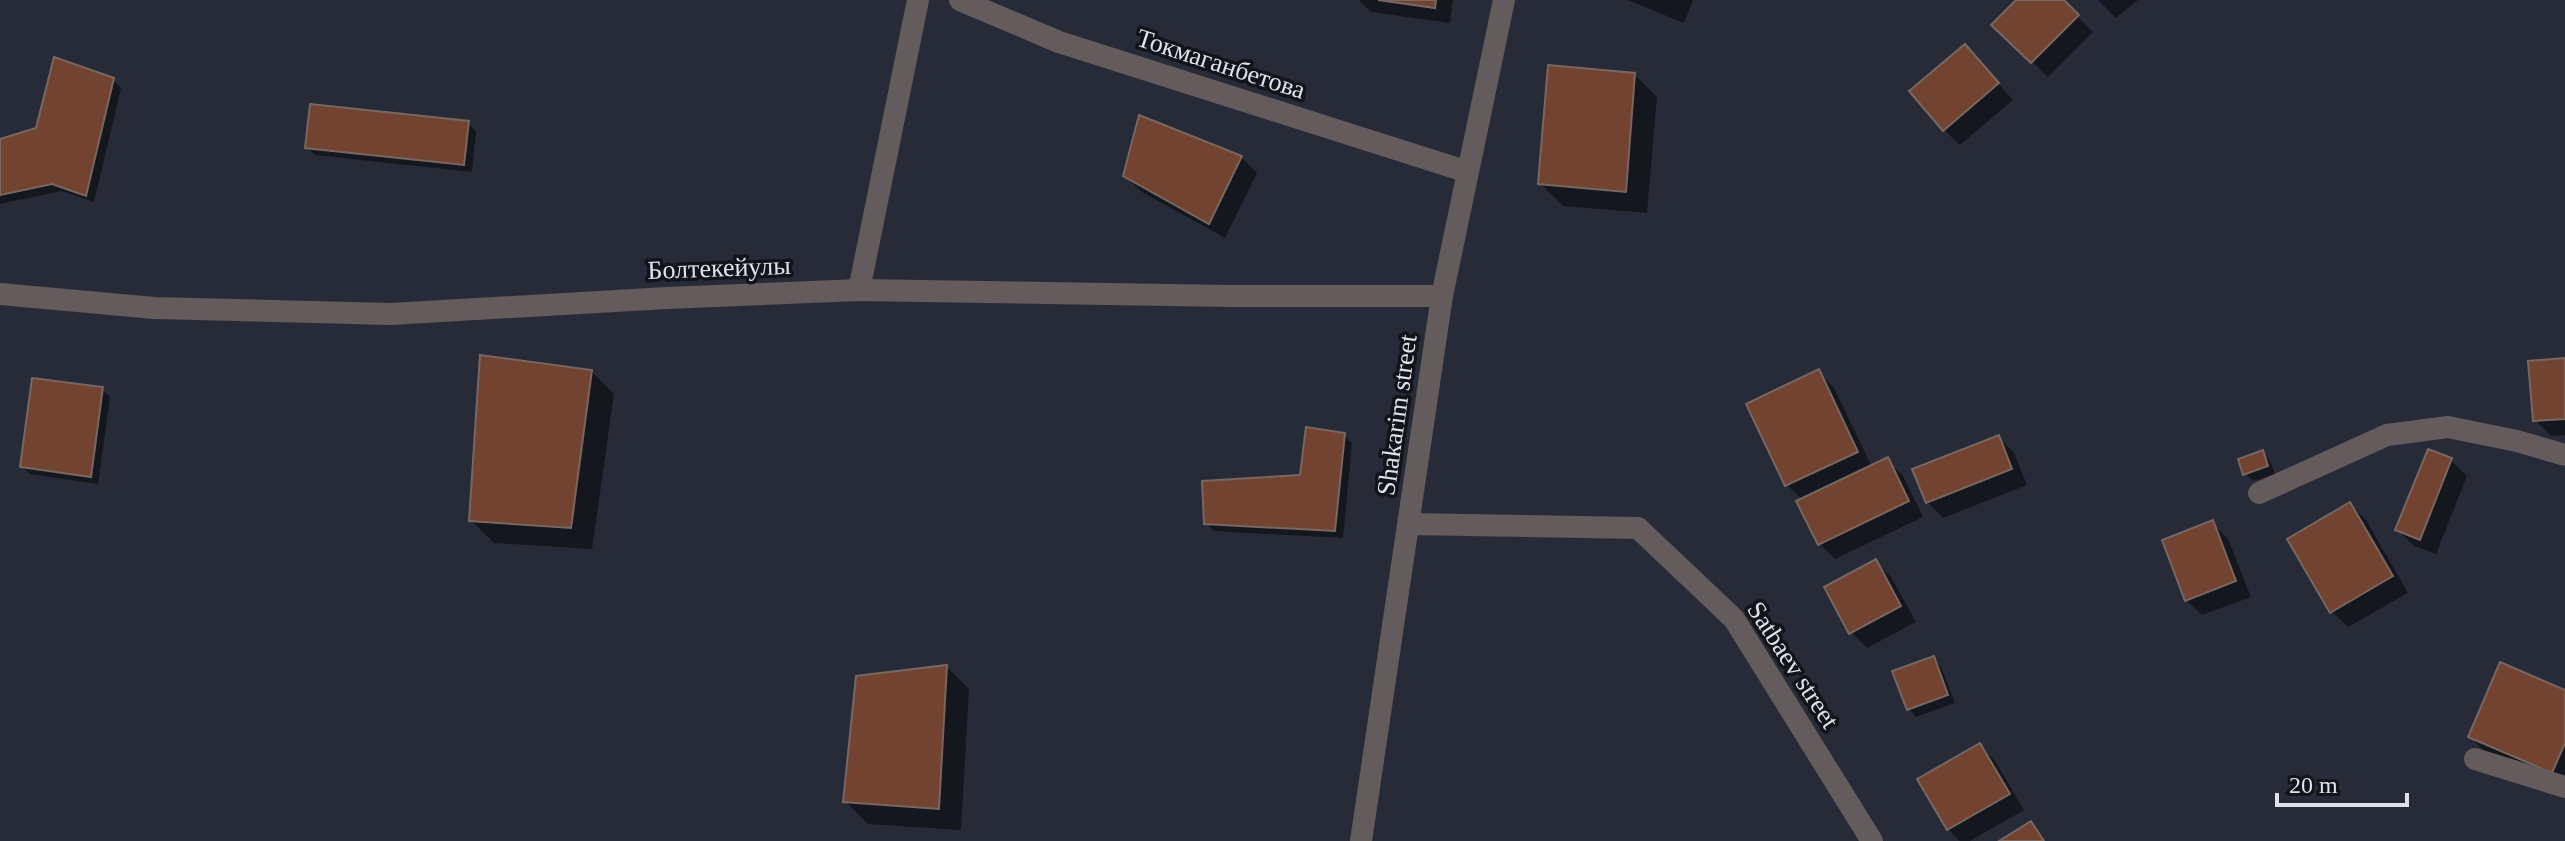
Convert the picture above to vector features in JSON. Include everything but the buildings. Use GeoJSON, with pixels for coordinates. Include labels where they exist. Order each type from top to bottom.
{"type":"FeatureCollection","features":[{"type":"Feature","properties":{"kind":"street"},"geometry":{"type":"LineString","coordinates":[[859,290],[918,0]]}},
{"type":"Feature","properties":{"kind":"street","name":"Токмаганбетова"},"geometry":{"type":"LineString","coordinates":[[960,0],[1059,42],[1468,172]]}},
{"type":"Feature","properties":{"kind":"street","name":"Shakarim street"},"geometry":{"type":"LineString","coordinates":[[1361,841],[1442,296],[1504,0]]}},
{"type":"Feature","properties":{"kind":"street","name":"Болтекейулы"},"geometry":{"type":"LineString","coordinates":[[0,294],[154,308],[391,314],[859,290],[1442,296]]}},
{"type":"Feature","properties":{"kind":"street"},"geometry":{"type":"LineString","coordinates":[[2259,493],[2387,435],[2448,427],[2517,441],[2565,455]]}},
{"type":"Feature","properties":{"kind":"street","name":"Satbaev street"},"geometry":{"type":"LineString","coordinates":[[1409,524],[1638,528],[1734,619],[1872,841]]}},
{"type":"Feature","properties":{"kind":"street"},"geometry":{"type":"LineString","coordinates":[[2475,759],[2565,787]]}}]}
